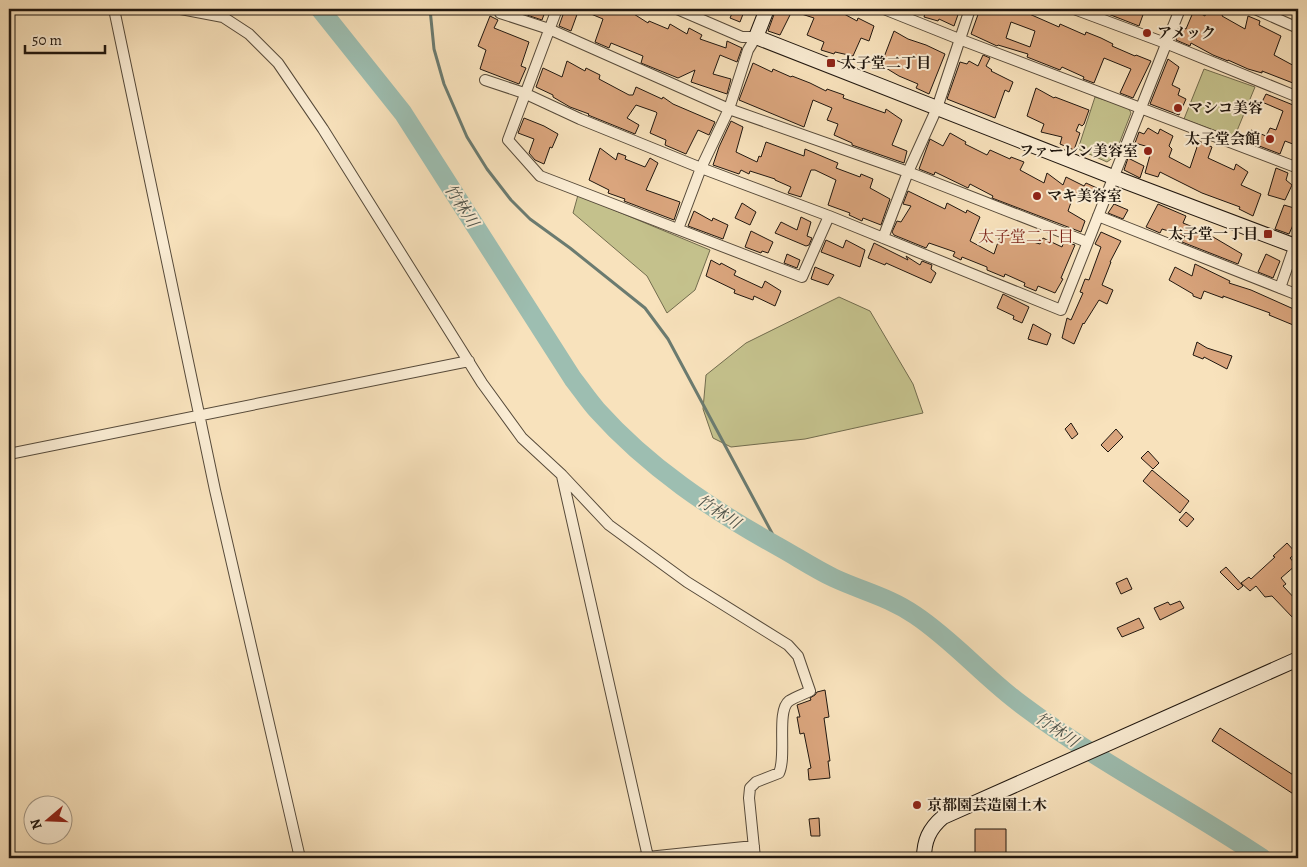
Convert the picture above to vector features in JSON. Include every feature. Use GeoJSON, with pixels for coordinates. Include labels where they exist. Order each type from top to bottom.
{"type":"FeatureCollection","features":[{"type":"Feature","properties":{"kind":"street"},"geometry":{"type":"LineString","coordinates":[[114,9],[199,415],[300,858]]}},
{"type":"Feature","properties":{"kind":"street"},"geometry":{"type":"LineString","coordinates":[[181,9],[223,17],[249,34],[278,63],[318,122],[482,383],[522,438],[562,475],[610,525],[687,582],[788,644],[798,656],[810,691],[789,701],[783,711],[783,765],[780,773],[756,782],[750,788],[749,798],[755,858]]}},
{"type":"Feature","properties":{"kind":"street"},"geometry":{"type":"LineString","coordinates":[[502,9],[500,13],[549,29],[729,110],[908,172],[1087,242]]}},
{"type":"Feature","properties":{"kind":"street"},"geometry":{"type":"LineString","coordinates":[[557,9],[508,140],[540,176],[802,277],[829,216]]}},
{"type":"Feature","properties":{"kind":"street"},"geometry":{"type":"LineString","coordinates":[[677,9],[742,37],[756,37],[1113,177],[1297,243],[1280,288]]}},
{"type":"Feature","properties":{"kind":"street"},"geometry":{"type":"LineString","coordinates":[[678,229],[701,168],[729,110],[748,50],[756,37],[767,9]]}},
{"type":"Feature","properties":{"kind":"street"},"geometry":{"type":"LineString","coordinates":[[884,9],[1298,168]]}},
{"type":"Feature","properties":{"kind":"street"},"geometry":{"type":"LineString","coordinates":[[883,238],[908,172],[937,108],[970,9]]}},
{"type":"Feature","properties":{"kind":"street"},"geometry":{"type":"LineString","coordinates":[[1074,9],[1168,44],[1298,97]]}},
{"type":"Feature","properties":{"kind":"street"},"geometry":{"type":"LineString","coordinates":[[485,80],[524,93],[580,119],[701,168],[829,216],[1016,290],[1061,310],[1140,108],[1168,44],[1180,9]]}},
{"type":"Feature","properties":{"kind":"street"},"geometry":{"type":"LineString","coordinates":[[1255,9],[1298,28]]}},
{"type":"Feature","properties":{"kind":"street"},"geometry":{"type":"LineString","coordinates":[[1098,216],[1298,296]]}},
{"type":"Feature","properties":{"kind":"street"},"geometry":{"type":"LineString","coordinates":[[9,454],[469,361]]}},
{"type":"Feature","properties":{"kind":"street"},"geometry":{"type":"LineString","coordinates":[[562,475],[643,857],[754,846]]}},
{"type":"Feature","properties":{"kind":"street"},"geometry":{"type":"LineString","coordinates":[[924,858],[926,840],[935,824],[943,817],[1298,659]]}},
{"type":"Feature","properties":{"kind":"shaded area"},"geometry":{"type":"Polygon","coordinates":[[[1204,69],[1255,87],[1234,138],[1184,119],[1204,69]]]}},
{"type":"Feature","properties":{"kind":"shaded area"},"geometry":{"type":"Polygon","coordinates":[[[1095,97],[1128,107],[1131,113],[1114,157],[1107,162],[1078,149],[1095,97]]]}},
{"type":"Feature","properties":{"kind":"shaded area"},"geometry":{"type":"Polygon","coordinates":[[[578,195],[710,250],[695,290],[667,313],[647,276],[573,213],[578,195]]]}},
{"type":"Feature","properties":{"kind":"shaded area"},"geometry":{"type":"Polygon","coordinates":[[[839,297],[870,311],[913,384],[923,413],[805,439],[731,447],[713,438],[703,409],[706,375],[746,343],[839,297]]]}},
{"type":"Feature","properties":{"kind":"building"},"geometry":{"type":"Polygon","coordinates":[[[509,9],[546,9],[542,20],[509,9]]]}},
{"type":"Feature","properties":{"kind":"building"},"geometry":{"type":"Polygon","coordinates":[[[565,9],[579,9],[571,31],[559,26],[565,9]]]}},
{"type":"Feature","properties":{"kind":"building"},"geometry":{"type":"Polygon","coordinates":[[[579,9],[626,9],[648,23],[649,21],[668,29],[670,24],[687,34],[689,28],[702,35],[700,39],[726,48],[727,41],[742,48],[737,62],[720,55],[713,74],[731,79],[727,94],[691,82],[695,70],[678,78],[641,63],[643,56],[611,43],[609,48],[595,42],[603,19],[579,9]]]}},
{"type":"Feature","properties":{"kind":"building"},"geometry":{"type":"Polygon","coordinates":[[[734,9],[745,9],[740,22],[730,18],[734,9]]]}},
{"type":"Feature","properties":{"kind":"building"},"geometry":{"type":"Polygon","coordinates":[[[776,9],[835,9],[857,21],[858,18],[874,26],[869,41],[861,38],[853,56],[835,52],[834,54],[821,50],[824,42],[807,35],[814,18],[792,11],[780,35],[768,31],[776,9]]]}},
{"type":"Feature","properties":{"kind":"building"},"geometry":{"type":"Polygon","coordinates":[[[926,9],[960,9],[954,26],[939,19],[938,21],[924,17],[926,9]]]}},
{"type":"Feature","properties":{"kind":"building"},"geometry":{"type":"Polygon","coordinates":[[[980,9],[1018,9],[1059,27],[1060,24],[1085,35],[1086,32],[1113,44],[1112,46],[1151,61],[1133,98],[1120,93],[1131,69],[1104,58],[1094,83],[1062,67],[1060,70],[1027,57],[1028,54],[997,46],[971,34],[980,9]],[[1011,22],[1006,38],[1030,47],[1035,31],[1011,22]]]}},
{"type":"Feature","properties":{"kind":"building"},"geometry":{"type":"Polygon","coordinates":[[[1098,9],[1145,9],[1139,26],[1098,9]]]}},
{"type":"Feature","properties":{"kind":"building"},"geometry":{"type":"Polygon","coordinates":[[[1214,9],[1225,9],[1222,16],[1245,29],[1248,16],[1260,21],[1259,25],[1281,36],[1274,55],[1298,68],[1298,85],[1262,71],[1262,73],[1248,69],[1213,55],[1191,43],[1190,46],[1176,40],[1180,27],[1186,29],[1194,10],[1205,16],[1206,13],[1210,14],[1214,9]]]}},
{"type":"Feature","properties":{"kind":"building"},"geometry":{"type":"Polygon","coordinates":[[[490,16],[498,20],[494,28],[529,42],[521,66],[526,68],[519,84],[480,69],[486,50],[478,46],[490,16]]]}},
{"type":"Feature","properties":{"kind":"building"},"geometry":{"type":"Polygon","coordinates":[[[894,31],[908,39],[945,54],[929,94],[916,88],[918,84],[899,76],[881,65],[894,31]]]}},
{"type":"Feature","properties":{"kind":"building"},"geometry":{"type":"Polygon","coordinates":[[[983,55],[990,58],[986,66],[991,71],[1013,82],[1009,92],[1005,90],[995,118],[947,99],[960,62],[967,64],[969,61],[978,66],[983,55]]]}},
{"type":"Feature","properties":{"kind":"building"},"geometry":{"type":"Polygon","coordinates":[[[1168,59],[1179,67],[1172,85],[1180,89],[1178,95],[1186,99],[1179,115],[1150,104],[1168,59]]]}},
{"type":"Feature","properties":{"kind":"building"},"geometry":{"type":"Polygon","coordinates":[[[567,61],[585,71],[586,68],[600,75],[599,79],[629,95],[633,95],[636,87],[662,99],[663,97],[673,104],[715,122],[709,135],[698,130],[686,154],[665,145],[666,140],[650,133],[656,112],[636,105],[627,118],[639,125],[635,134],[570,107],[553,97],[553,95],[536,87],[543,68],[562,77],[567,61]]]}},
{"type":"Feature","properties":{"kind":"building"},"geometry":{"type":"Polygon","coordinates":[[[753,63],[772,72],[773,69],[792,76],[826,91],[827,89],[844,95],[843,98],[885,113],[886,109],[902,120],[892,145],[907,151],[904,163],[852,145],[852,143],[834,135],[838,124],[827,120],[832,108],[813,100],[804,127],[739,100],[753,63]]]}},
{"type":"Feature","properties":{"kind":"building"},"geometry":{"type":"Polygon","coordinates":[[[1036,88],[1054,98],[1089,110],[1084,124],[1082,126],[1079,124],[1076,131],[1080,133],[1074,150],[1060,144],[1062,137],[1041,132],[1044,124],[1027,116],[1036,88]]]}},
{"type":"Feature","properties":{"kind":"building"},"geometry":{"type":"Polygon","coordinates":[[[1266,94],[1298,107],[1298,146],[1285,141],[1280,154],[1249,142],[1250,140],[1247,138],[1251,130],[1266,136],[1270,128],[1276,130],[1283,111],[1262,102],[1266,94]]]}},
{"type":"Feature","properties":{"kind":"building"},"geometry":{"type":"Polygon","coordinates":[[[524,118],[558,134],[552,148],[550,147],[544,164],[535,160],[529,153],[534,139],[518,133],[524,118]]]}},
{"type":"Feature","properties":{"kind":"building"},"geometry":{"type":"Polygon","coordinates":[[[731,121],[743,127],[736,152],[757,162],[759,156],[761,157],[766,142],[804,156],[805,149],[838,163],[836,168],[860,177],[861,174],[873,179],[870,188],[890,199],[881,225],[863,218],[862,221],[849,215],[850,213],[828,205],[836,180],[815,170],[811,170],[801,197],[788,193],[791,187],[775,179],[750,171],[749,174],[741,170],[739,174],[713,165],[731,121]]]}},
{"type":"Feature","properties":{"kind":"building"},"geometry":{"type":"Polygon","coordinates":[[[1148,128],[1158,134],[1160,129],[1173,136],[1169,146],[1172,149],[1169,157],[1190,168],[1199,141],[1212,147],[1208,158],[1234,170],[1236,164],[1248,172],[1241,185],[1261,194],[1253,216],[1239,209],[1240,207],[1202,193],[1160,172],[1158,177],[1145,173],[1152,148],[1135,143],[1139,132],[1144,134],[1148,128]]]}},
{"type":"Feature","properties":{"kind":"building"},"geometry":{"type":"Polygon","coordinates":[[[950,133],[966,142],[965,144],[987,155],[990,150],[1010,159],[1011,157],[1024,162],[1020,170],[1044,183],[1047,173],[1063,185],[1066,177],[1084,186],[1086,183],[1097,188],[1093,201],[1074,194],[1068,211],[1085,221],[1081,232],[992,198],[993,196],[970,184],[968,188],[935,172],[934,175],[919,169],[930,139],[943,146],[950,133]]]}},
{"type":"Feature","properties":{"kind":"building"},"geometry":{"type":"Polygon","coordinates":[[[600,148],[616,160],[618,153],[626,156],[625,159],[645,167],[650,158],[658,163],[646,190],[680,202],[674,220],[624,201],[625,199],[608,193],[609,190],[589,180],[600,148]]]}},
{"type":"Feature","properties":{"kind":"building"},"geometry":{"type":"Polygon","coordinates":[[[1128,158],[1144,166],[1140,178],[1124,170],[1128,158]]]}},
{"type":"Feature","properties":{"kind":"building"},"geometry":{"type":"Polygon","coordinates":[[[1276,168],[1288,173],[1286,180],[1292,185],[1285,200],[1268,195],[1276,168]]]}},
{"type":"Feature","properties":{"kind":"building"},"geometry":{"type":"Polygon","coordinates":[[[908,191],[945,209],[947,203],[966,213],[967,210],[980,217],[970,241],[994,254],[1002,230],[1040,244],[1043,238],[1062,247],[1064,241],[1075,245],[1061,278],[1063,279],[1055,293],[1038,286],[1036,291],[1024,286],[1025,283],[1005,274],[1004,277],[987,270],[987,267],[962,257],[961,260],[953,256],[955,252],[929,243],[926,248],[894,235],[892,232],[897,221],[901,222],[911,206],[903,204],[908,191]]]}},
{"type":"Feature","properties":{"kind":"building"},"geometry":{"type":"Polygon","coordinates":[[[742,203],[756,212],[750,225],[735,218],[742,203]]]}},
{"type":"Feature","properties":{"kind":"building"},"geometry":{"type":"Polygon","coordinates":[[[1114,204],[1128,210],[1123,219],[1108,213],[1114,204]]]}},
{"type":"Feature","properties":{"kind":"building"},"geometry":{"type":"Polygon","coordinates":[[[1158,204],[1186,216],[1183,223],[1203,231],[1242,254],[1238,264],[1182,242],[1185,236],[1162,229],[1160,233],[1146,227],[1158,204]]]}},
{"type":"Feature","properties":{"kind":"building"},"geometry":{"type":"Polygon","coordinates":[[[1284,205],[1294,208],[1293,212],[1297,216],[1289,234],[1275,229],[1284,205]]]}},
{"type":"Feature","properties":{"kind":"building"},"geometry":{"type":"Polygon","coordinates":[[[694,211],[712,221],[713,218],[728,225],[723,239],[688,226],[694,211]]]}},
{"type":"Feature","properties":{"kind":"building"},"geometry":{"type":"Polygon","coordinates":[[[801,217],[811,222],[807,236],[812,238],[809,245],[806,246],[775,233],[781,222],[797,230],[801,217]]]}},
{"type":"Feature","properties":{"kind":"building"},"geometry":{"type":"Polygon","coordinates":[[[751,231],[773,242],[768,253],[762,251],[761,253],[745,247],[751,231]]]}},
{"type":"Feature","properties":{"kind":"building"},"geometry":{"type":"Polygon","coordinates":[[[1101,232],[1121,241],[1110,262],[1102,285],[1113,290],[1107,304],[1099,300],[1083,323],[1074,344],[1062,338],[1067,318],[1071,320],[1083,293],[1080,292],[1085,279],[1089,280],[1101,247],[1095,244],[1101,232]]]}},
{"type":"Feature","properties":{"kind":"building"},"geometry":{"type":"Polygon","coordinates":[[[826,240],[843,248],[846,240],[865,250],[860,267],[821,252],[826,240]]]}},
{"type":"Feature","properties":{"kind":"building"},"geometry":{"type":"Polygon","coordinates":[[[874,243],[908,260],[906,256],[920,265],[922,261],[932,265],[931,269],[936,273],[931,283],[886,263],[885,265],[868,258],[874,243]]]}},
{"type":"Feature","properties":{"kind":"building"},"geometry":{"type":"Polygon","coordinates":[[[787,254],[800,260],[797,268],[784,263],[787,254]]]}},
{"type":"Feature","properties":{"kind":"building"},"geometry":{"type":"Polygon","coordinates":[[[1266,254],[1280,261],[1273,278],[1258,272],[1266,254]]]}},
{"type":"Feature","properties":{"kind":"building"},"geometry":{"type":"Polygon","coordinates":[[[711,260],[736,271],[734,275],[762,288],[765,281],[781,291],[775,306],[754,296],[753,300],[734,293],[735,290],[706,276],[711,260]]]}},
{"type":"Feature","properties":{"kind":"building"},"geometry":{"type":"Polygon","coordinates":[[[1195,264],[1230,281],[1229,283],[1251,290],[1298,311],[1298,327],[1269,315],[1270,313],[1223,296],[1223,298],[1204,291],[1201,299],[1193,296],[1193,294],[1169,280],[1175,267],[1192,276],[1195,264]]]}},
{"type":"Feature","properties":{"kind":"building"},"geometry":{"type":"Polygon","coordinates":[[[815,267],[834,275],[828,285],[811,279],[815,267]]]}},
{"type":"Feature","properties":{"kind":"building"},"geometry":{"type":"Polygon","coordinates":[[[1003,294],[1029,307],[1022,323],[1013,319],[1014,316],[997,308],[1003,294]]]}},
{"type":"Feature","properties":{"kind":"building"},"geometry":{"type":"Polygon","coordinates":[[[1033,324],[1051,334],[1047,345],[1028,339],[1033,324]]]}},
{"type":"Feature","properties":{"kind":"building"},"geometry":{"type":"Polygon","coordinates":[[[1197,342],[1207,348],[1232,356],[1227,369],[1204,357],[1203,359],[1193,355],[1197,342]]]}},
{"type":"Feature","properties":{"kind":"building"},"geometry":{"type":"Polygon","coordinates":[[[1071,423],[1078,434],[1072,439],[1065,429],[1071,423]]]}},
{"type":"Feature","properties":{"kind":"building"},"geometry":{"type":"Polygon","coordinates":[[[1116,429],[1123,437],[1108,452],[1101,445],[1116,429]]]}},
{"type":"Feature","properties":{"kind":"building"},"geometry":{"type":"Polygon","coordinates":[[[1148,451],[1159,463],[1153,469],[1141,458],[1148,451]]]}},
{"type":"Feature","properties":{"kind":"building"},"geometry":{"type":"Polygon","coordinates":[[[1152,470],[1189,501],[1180,513],[1143,481],[1152,470]]]}},
{"type":"Feature","properties":{"kind":"building"},"geometry":{"type":"Polygon","coordinates":[[[1186,512],[1194,519],[1187,527],[1179,520],[1186,512]]]}},
{"type":"Feature","properties":{"kind":"building"},"geometry":{"type":"Polygon","coordinates":[[[1287,543],[1296,553],[1290,558],[1296,565],[1281,578],[1286,584],[1283,586],[1298,602],[1298,614],[1294,619],[1272,596],[1265,597],[1256,586],[1250,591],[1241,583],[1249,577],[1251,579],[1287,543]]]}},
{"type":"Feature","properties":{"kind":"building"},"geometry":{"type":"Polygon","coordinates":[[[1226,567],[1243,586],[1238,590],[1220,572],[1226,567]]]}},
{"type":"Feature","properties":{"kind":"building"},"geometry":{"type":"Polygon","coordinates":[[[1127,578],[1132,589],[1121,594],[1116,583],[1127,578]]]}},
{"type":"Feature","properties":{"kind":"building"},"geometry":{"type":"Polygon","coordinates":[[[1180,601],[1184,608],[1160,620],[1154,608],[1168,602],[1170,605],[1180,601]]]}},
{"type":"Feature","properties":{"kind":"building"},"geometry":{"type":"Polygon","coordinates":[[[1139,618],[1144,628],[1122,637],[1117,628],[1139,618]]]}},
{"type":"Feature","properties":{"kind":"building"},"geometry":{"type":"Polygon","coordinates":[[[825,690],[829,717],[824,718],[830,761],[828,761],[830,778],[809,780],[808,769],[811,768],[804,733],[800,734],[797,717],[800,717],[797,705],[811,700],[810,698],[817,692],[825,690]]]}},
{"type":"Feature","properties":{"kind":"building"},"geometry":{"type":"Polygon","coordinates":[[[1220,728],[1298,778],[1298,797],[1212,741],[1220,728]]]}},
{"type":"Feature","properties":{"kind":"building"},"geometry":{"type":"Polygon","coordinates":[[[819,818],[820,836],[811,836],[809,819],[819,818]]]}},
{"type":"Feature","properties":{"kind":"building"},"geometry":{"type":"Polygon","coordinates":[[[975,829],[1006,829],[1006,854],[975,855],[975,829]]]}},
{"type":"Feature","properties":{"kind":"waterway","name":"竹林川"},"geometry":{"type":"LineString","coordinates":[[320,9],[403,113],[573,379],[597,410],[617,431],[659,469],[705,502],[754,533],[844,583],[885,599],[915,615],[943,636],[1008,694],[1051,726],[1080,746],[1262,858]]}},
{"type":"Feature","properties":{"kind":"waterway"},"geometry":{"type":"LineString","coordinates":[[430,9],[434,49],[444,84],[467,137],[487,169],[511,200],[530,219],[570,248],[645,308],[668,339],[780,548]]}},
{"type":"Feature","properties":{"kind":"place","name":"アメック"},"geometry":{"type":"Point","coordinates":[1147,33]}},
{"type":"Feature","properties":{"kind":"place","name":"太子堂二丁目"},"geometry":{"type":"Point","coordinates":[831,63]}},
{"type":"Feature","properties":{"kind":"place","name":"マシコ美容"},"geometry":{"type":"Point","coordinates":[1178,108]}},
{"type":"Feature","properties":{"kind":"place","name":"太子堂会館"},"geometry":{"type":"Point","coordinates":[1270,139]}},
{"type":"Feature","properties":{"kind":"place","name":"ファーレン美容室"},"geometry":{"type":"Point","coordinates":[1148,151]}},
{"type":"Feature","properties":{"kind":"place","name":"マキ美容室"},"geometry":{"type":"Point","coordinates":[1037,196]}},
{"type":"Feature","properties":{"kind":"place","name":"太子堂一丁目"},"geometry":{"type":"Point","coordinates":[1268,234]}},
{"type":"Feature","properties":{"kind":"place","name":"京都園芸造園土木"},"geometry":{"type":"Point","coordinates":[917,805]}},
{"type":"Feature","properties":{"kind":"district","name":"太子堂二丁目"},"geometry":{"type":"Point","coordinates":[1026,236]}}]}
